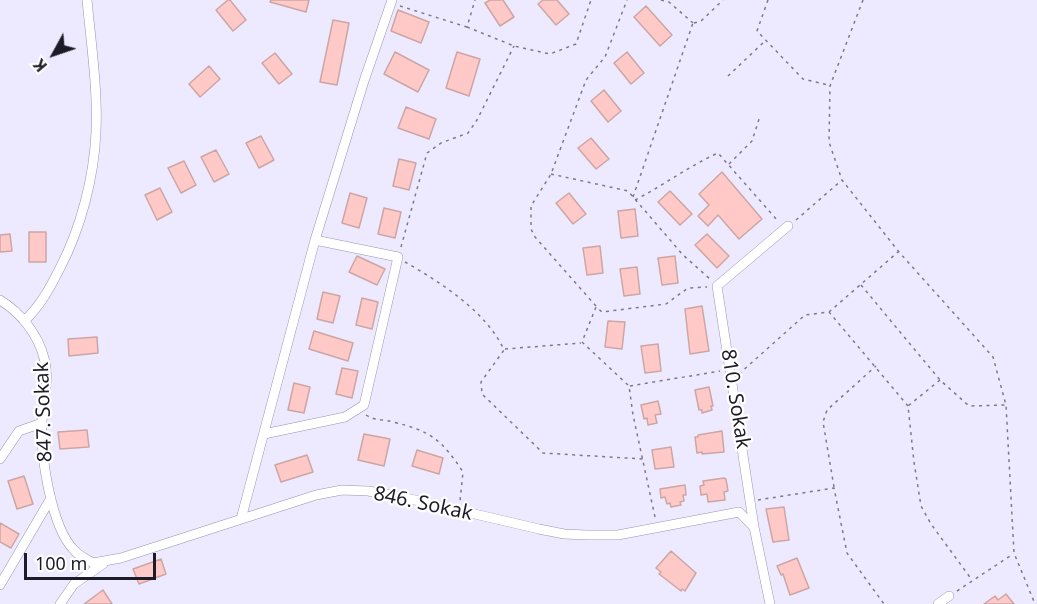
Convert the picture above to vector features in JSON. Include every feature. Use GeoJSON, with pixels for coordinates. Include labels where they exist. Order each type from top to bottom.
{"type":"FeatureCollection","features":[{"type":"Feature","properties":{"kind":"street"},"geometry":{"type":"LineString","coordinates":[[24,321],[34,311],[54,281],[77,232],[93,160],[97,119],[87,0]]}},
{"type":"Feature","properties":{"kind":"street"},"geometry":{"type":"LineString","coordinates":[[241,519],[315,240],[364,81],[392,2]]}},
{"type":"Feature","properties":{"kind":"street"},"geometry":{"type":"LineString","coordinates":[[717,286],[786,228]]}},
{"type":"Feature","properties":{"kind":"street"},"geometry":{"type":"LineString","coordinates":[[264,434],[345,417],[364,405],[398,257],[315,240]]}},
{"type":"Feature","properties":{"kind":"street","name":"810. Sokak"},"geometry":{"type":"LineString","coordinates":[[717,286],[754,527],[770,604]]}},
{"type":"Feature","properties":{"kind":"street","name":"847. Sokak"},"geometry":{"type":"LineString","coordinates":[[0,300],[24,321],[37,339],[45,359],[43,456],[51,498],[64,536],[72,549],[93,563]]}},
{"type":"Feature","properties":{"kind":"street"},"geometry":{"type":"LineString","coordinates":[[0,459],[20,431],[42,423]]}},
{"type":"Feature","properties":{"kind":"street","name":"846. Sokak"},"geometry":{"type":"LineString","coordinates":[[93,563],[105,562],[316,495],[342,490],[368,491],[564,534],[618,535],[739,512],[754,527]]}},
{"type":"Feature","properties":{"kind":"street"},"geometry":{"type":"LineString","coordinates":[[0,585],[51,498]]}},
{"type":"Feature","properties":{"kind":"street"},"geometry":{"type":"LineString","coordinates":[[60,604],[74,584],[105,562]]}},
{"type":"Feature","properties":{"kind":"street"},"geometry":{"type":"LineString","coordinates":[[938,604],[949,596]]}},
{"type":"Feature","properties":{"kind":"path"},"geometry":{"type":"LineString","coordinates":[[467,27],[475,0]]}},
{"type":"Feature","properties":{"kind":"path"},"geometry":{"type":"LineString","coordinates":[[392,2],[467,27],[514,46],[550,54],[576,44],[591,0]]}},
{"type":"Feature","properties":{"kind":"path"},"geometry":{"type":"LineString","coordinates":[[627,0],[605,57],[586,80],[551,174],[531,206],[531,228],[535,237],[602,312],[666,304],[688,288],[717,286]]}},
{"type":"Feature","properties":{"kind":"path"},"geometry":{"type":"LineString","coordinates":[[661,0],[669,2],[693,23]]}},
{"type":"Feature","properties":{"kind":"path"},"geometry":{"type":"LineString","coordinates":[[693,23],[701,21],[723,0]]}},
{"type":"Feature","properties":{"kind":"path"},"geometry":{"type":"LineString","coordinates":[[768,0],[757,31],[803,78],[830,86]]}},
{"type":"Feature","properties":{"kind":"path"},"geometry":{"type":"LineString","coordinates":[[863,0],[830,86],[829,142],[842,180],[899,252],[993,357],[1006,405],[1014,553],[1035,604]]}},
{"type":"Feature","properties":{"kind":"path"},"geometry":{"type":"LineString","coordinates":[[633,197],[693,23]]}},
{"type":"Feature","properties":{"kind":"path"},"geometry":{"type":"LineString","coordinates":[[728,76],[766,40]]}},
{"type":"Feature","properties":{"kind":"path"},"geometry":{"type":"LineString","coordinates":[[504,350],[499,338],[467,304],[442,284],[398,257],[427,153],[441,143],[468,132],[477,120],[514,46]]}},
{"type":"Feature","properties":{"kind":"path"},"geometry":{"type":"LineString","coordinates":[[729,165],[752,141],[760,116]]}},
{"type":"Feature","properties":{"kind":"path"},"geometry":{"type":"LineString","coordinates":[[635,200],[659,188],[697,162],[718,153],[786,228],[842,180]]}},
{"type":"Feature","properties":{"kind":"path"},"geometry":{"type":"LineString","coordinates":[[551,174],[628,191],[683,255],[717,286]]}},
{"type":"Feature","properties":{"kind":"path"},"geometry":{"type":"LineString","coordinates":[[629,386],[719,370],[733,379],[805,315],[830,312],[899,252]]}},
{"type":"Feature","properties":{"kind":"path"},"geometry":{"type":"LineString","coordinates":[[861,285],[940,380],[969,406],[1006,405]]}},
{"type":"Feature","properties":{"kind":"path"},"geometry":{"type":"LineString","coordinates":[[582,342],[596,307]]}},
{"type":"Feature","properties":{"kind":"path"},"geometry":{"type":"LineString","coordinates":[[830,312],[908,406],[921,506],[931,524],[972,580]]}},
{"type":"Feature","properties":{"kind":"path"},"geometry":{"type":"LineString","coordinates":[[643,459],[543,453],[482,394],[481,382],[504,350],[582,342],[629,386],[657,527]]}},
{"type":"Feature","properties":{"kind":"path"},"geometry":{"type":"LineString","coordinates":[[876,366],[827,410],[823,422],[847,553],[884,604]]}},
{"type":"Feature","properties":{"kind":"path"},"geometry":{"type":"LineString","coordinates":[[908,406],[940,380]]}},
{"type":"Feature","properties":{"kind":"path"},"geometry":{"type":"LineString","coordinates":[[357,410],[373,420],[390,421],[420,429],[446,446],[464,472],[459,511]]}},
{"type":"Feature","properties":{"kind":"path"},"geometry":{"type":"LineString","coordinates":[[751,502],[834,488]]}},
{"type":"Feature","properties":{"kind":"path"},"geometry":{"type":"LineString","coordinates":[[949,596],[1014,553]]}},
{"type":"Feature","properties":{"kind":"building"},"geometry":{"type":"Polygon","coordinates":[[[228,0],[246,20],[233,31],[216,10],[228,0]]]}},
{"type":"Feature","properties":{"kind":"building"},"geometry":{"type":"Polygon","coordinates":[[[271,0],[309,0],[306,12],[270,2],[271,0]]]}},
{"type":"Feature","properties":{"kind":"building"},"geometry":{"type":"Polygon","coordinates":[[[490,0],[503,0],[514,17],[500,26],[485,3],[490,0]]]}},
{"type":"Feature","properties":{"kind":"building"},"geometry":{"type":"Polygon","coordinates":[[[543,0],[557,0],[569,14],[556,25],[538,4],[543,0]]]}},
{"type":"Feature","properties":{"kind":"building"},"geometry":{"type":"Polygon","coordinates":[[[646,6],[672,35],[660,46],[634,17],[646,6]]]}},
{"type":"Feature","properties":{"kind":"building"},"geometry":{"type":"Polygon","coordinates":[[[398,10],[429,22],[421,43],[391,31],[398,10]]]}},
{"type":"Feature","properties":{"kind":"building"},"geometry":{"type":"Polygon","coordinates":[[[333,20],[349,23],[337,85],[320,82],[333,20]]]}},
{"type":"Feature","properties":{"kind":"building"},"geometry":{"type":"Polygon","coordinates":[[[395,52],[429,70],[418,92],[384,74],[395,52]]]}},
{"type":"Feature","properties":{"kind":"building"},"geometry":{"type":"Polygon","coordinates":[[[457,52],[480,59],[469,96],[446,88],[457,52]]]}},
{"type":"Feature","properties":{"kind":"building"},"geometry":{"type":"Polygon","coordinates":[[[627,52],[644,73],[631,84],[614,63],[627,52]]]}},
{"type":"Feature","properties":{"kind":"building"},"geometry":{"type":"Polygon","coordinates":[[[275,53],[292,74],[279,84],[262,63],[275,53]]]}},
{"type":"Feature","properties":{"kind":"building"},"geometry":{"type":"Polygon","coordinates":[[[209,66],[220,79],[200,97],[189,84],[209,66]]]}},
{"type":"Feature","properties":{"kind":"building"},"geometry":{"type":"Polygon","coordinates":[[[604,90],[621,111],[608,122],[591,101],[604,90]]]}},
{"type":"Feature","properties":{"kind":"building"},"geometry":{"type":"Polygon","coordinates":[[[406,107],[436,119],[429,139],[398,128],[406,107]]]}},
{"type":"Feature","properties":{"kind":"building"},"geometry":{"type":"Polygon","coordinates":[[[261,136],[274,160],[259,168],[246,143],[261,136]]]}},
{"type":"Feature","properties":{"kind":"building"},"geometry":{"type":"Polygon","coordinates":[[[591,138],[609,159],[596,169],[578,148],[591,138]]]}},
{"type":"Feature","properties":{"kind":"building"},"geometry":{"type":"Polygon","coordinates":[[[216,150],[229,174],[214,182],[201,157],[216,150]]]}},
{"type":"Feature","properties":{"kind":"building"},"geometry":{"type":"Polygon","coordinates":[[[399,159],[416,163],[409,190],[393,186],[399,159]]]}},
{"type":"Feature","properties":{"kind":"building"},"geometry":{"type":"Polygon","coordinates":[[[184,161],[196,185],[181,193],[168,168],[184,161]]]}},
{"type":"Feature","properties":{"kind":"building"},"geometry":{"type":"Polygon","coordinates":[[[722,172],[762,219],[739,239],[718,215],[708,226],[698,216],[709,205],[699,194],[722,172]]]}},
{"type":"Feature","properties":{"kind":"building"},"geometry":{"type":"Polygon","coordinates":[[[160,188],[172,212],[157,220],[145,195],[160,188]]]}},
{"type":"Feature","properties":{"kind":"building"},"geometry":{"type":"Polygon","coordinates":[[[670,191],[692,214],[680,225],[658,202],[670,191]]]}},
{"type":"Feature","properties":{"kind":"building"},"geometry":{"type":"Polygon","coordinates":[[[350,193],[367,198],[359,228],[342,223],[350,193]]]}},
{"type":"Feature","properties":{"kind":"building"},"geometry":{"type":"Polygon","coordinates":[[[569,193],[586,214],[573,224],[556,203],[569,193]]]}},
{"type":"Feature","properties":{"kind":"building"},"geometry":{"type":"Polygon","coordinates":[[[384,208],[401,212],[395,238],[378,234],[384,208]]]}},
{"type":"Feature","properties":{"kind":"building"},"geometry":{"type":"Polygon","coordinates":[[[635,209],[638,236],[621,238],[618,211],[635,209]]]}},
{"type":"Feature","properties":{"kind":"building"},"geometry":{"type":"Polygon","coordinates":[[[29,232],[46,232],[46,262],[29,262],[29,232]]]}},
{"type":"Feature","properties":{"kind":"building"},"geometry":{"type":"Polygon","coordinates":[[[10,234],[12,251],[0,252],[0,235],[10,234]]]}},
{"type":"Feature","properties":{"kind":"building"},"geometry":{"type":"Polygon","coordinates":[[[707,234],[729,256],[717,268],[695,245],[707,234]]]}},
{"type":"Feature","properties":{"kind":"building"},"geometry":{"type":"Polygon","coordinates":[[[600,246],[603,273],[587,275],[583,248],[600,246]]]}},
{"type":"Feature","properties":{"kind":"building"},"geometry":{"type":"Polygon","coordinates":[[[357,256],[385,269],[377,285],[349,272],[357,256]]]}},
{"type":"Feature","properties":{"kind":"building"},"geometry":{"type":"Polygon","coordinates":[[[675,256],[678,283],[662,285],[658,258],[675,256]]]}},
{"type":"Feature","properties":{"kind":"building"},"geometry":{"type":"Polygon","coordinates":[[[637,267],[640,294],[624,296],[620,269],[637,267]]]}},
{"type":"Feature","properties":{"kind":"building"},"geometry":{"type":"Polygon","coordinates":[[[323,292],[340,296],[333,323],[317,319],[323,292]]]}},
{"type":"Feature","properties":{"kind":"building"},"geometry":{"type":"Polygon","coordinates":[[[362,298],[378,302],[372,329],[356,325],[362,298]]]}},
{"type":"Feature","properties":{"kind":"building"},"geometry":{"type":"Polygon","coordinates":[[[702,306],[709,351],[690,354],[685,309],[702,306]]]}},
{"type":"Feature","properties":{"kind":"building"},"geometry":{"type":"Polygon","coordinates":[[[608,321],[625,322],[622,349],[605,347],[608,321]]]}},
{"type":"Feature","properties":{"kind":"building"},"geometry":{"type":"Polygon","coordinates":[[[314,331],[353,343],[348,361],[309,349],[314,331]]]}},
{"type":"Feature","properties":{"kind":"building"},"geometry":{"type":"Polygon","coordinates":[[[97,337],[98,353],[69,356],[68,339],[97,337]]]}},
{"type":"Feature","properties":{"kind":"building"},"geometry":{"type":"Polygon","coordinates":[[[658,344],[661,371],[645,373],[641,346],[658,344]]]}},
{"type":"Feature","properties":{"kind":"building"},"geometry":{"type":"Polygon","coordinates":[[[342,368],[358,371],[352,398],[336,394],[342,368]]]}},
{"type":"Feature","properties":{"kind":"building"},"geometry":{"type":"Polygon","coordinates":[[[294,383],[310,387],[304,413],[288,410],[294,383]]]}},
{"type":"Feature","properties":{"kind":"building"},"geometry":{"type":"Polygon","coordinates":[[[709,387],[712,410],[702,413],[702,410],[699,410],[695,390],[709,387]]]}},
{"type":"Feature","properties":{"kind":"building"},"geometry":{"type":"Polygon","coordinates":[[[658,401],[661,414],[655,415],[657,423],[648,425],[641,405],[658,401]]]}},
{"type":"Feature","properties":{"kind":"building"},"geometry":{"type":"Polygon","coordinates":[[[87,430],[89,447],[60,449],[58,432],[87,430]]]}},
{"type":"Feature","properties":{"kind":"building"},"geometry":{"type":"Polygon","coordinates":[[[722,431],[724,452],[697,453],[695,437],[722,431]]]}},
{"type":"Feature","properties":{"kind":"building"},"geometry":{"type":"Polygon","coordinates":[[[364,434],[390,439],[384,466],[358,460],[364,434]]]}},
{"type":"Feature","properties":{"kind":"building"},"geometry":{"type":"Polygon","coordinates":[[[671,447],[674,467],[655,469],[652,450],[671,447]]]}},
{"type":"Feature","properties":{"kind":"building"},"geometry":{"type":"Polygon","coordinates":[[[417,450],[443,458],[439,474],[412,466],[417,450]]]}},
{"type":"Feature","properties":{"kind":"building"},"geometry":{"type":"Polygon","coordinates":[[[307,455],[313,472],[281,482],[275,465],[307,455]]]}},
{"type":"Feature","properties":{"kind":"building"},"geometry":{"type":"Polygon","coordinates":[[[24,476],[33,504],[17,509],[8,481],[24,476]]]}},
{"type":"Feature","properties":{"kind":"building"},"geometry":{"type":"Polygon","coordinates":[[[724,478],[728,491],[724,492],[725,500],[708,502],[707,494],[701,495],[700,486],[704,485],[703,481],[724,478]]]}},
{"type":"Feature","properties":{"kind":"building"},"geometry":{"type":"Polygon","coordinates":[[[685,485],[686,495],[683,495],[684,501],[680,502],[681,505],[671,507],[670,503],[667,504],[665,497],[661,498],[660,489],[685,485]]]}},
{"type":"Feature","properties":{"kind":"building"},"geometry":{"type":"Polygon","coordinates":[[[784,507],[789,540],[773,542],[766,509],[784,507]]]}},
{"type":"Feature","properties":{"kind":"building"},"geometry":{"type":"Polygon","coordinates":[[[0,523],[19,534],[11,548],[0,542],[0,523]]]}},
{"type":"Feature","properties":{"kind":"building"},"geometry":{"type":"Polygon","coordinates":[[[671,551],[696,573],[685,591],[682,589],[681,591],[659,574],[661,572],[656,568],[671,551]]]}},
{"type":"Feature","properties":{"kind":"building"},"geometry":{"type":"Polygon","coordinates":[[[797,558],[809,588],[790,595],[783,574],[781,575],[777,566],[797,558]]]}},
{"type":"Feature","properties":{"kind":"building"},"geometry":{"type":"Polygon","coordinates":[[[161,559],[166,574],[139,584],[133,569],[161,559]]]}},
{"type":"Feature","properties":{"kind":"building"},"geometry":{"type":"Polygon","coordinates":[[[103,590],[112,604],[84,604],[103,590]]]}},
{"type":"Feature","properties":{"kind":"building"},"geometry":{"type":"Polygon","coordinates":[[[1006,594],[1014,604],[984,604],[995,596],[998,600],[1006,594]]]}}]}
